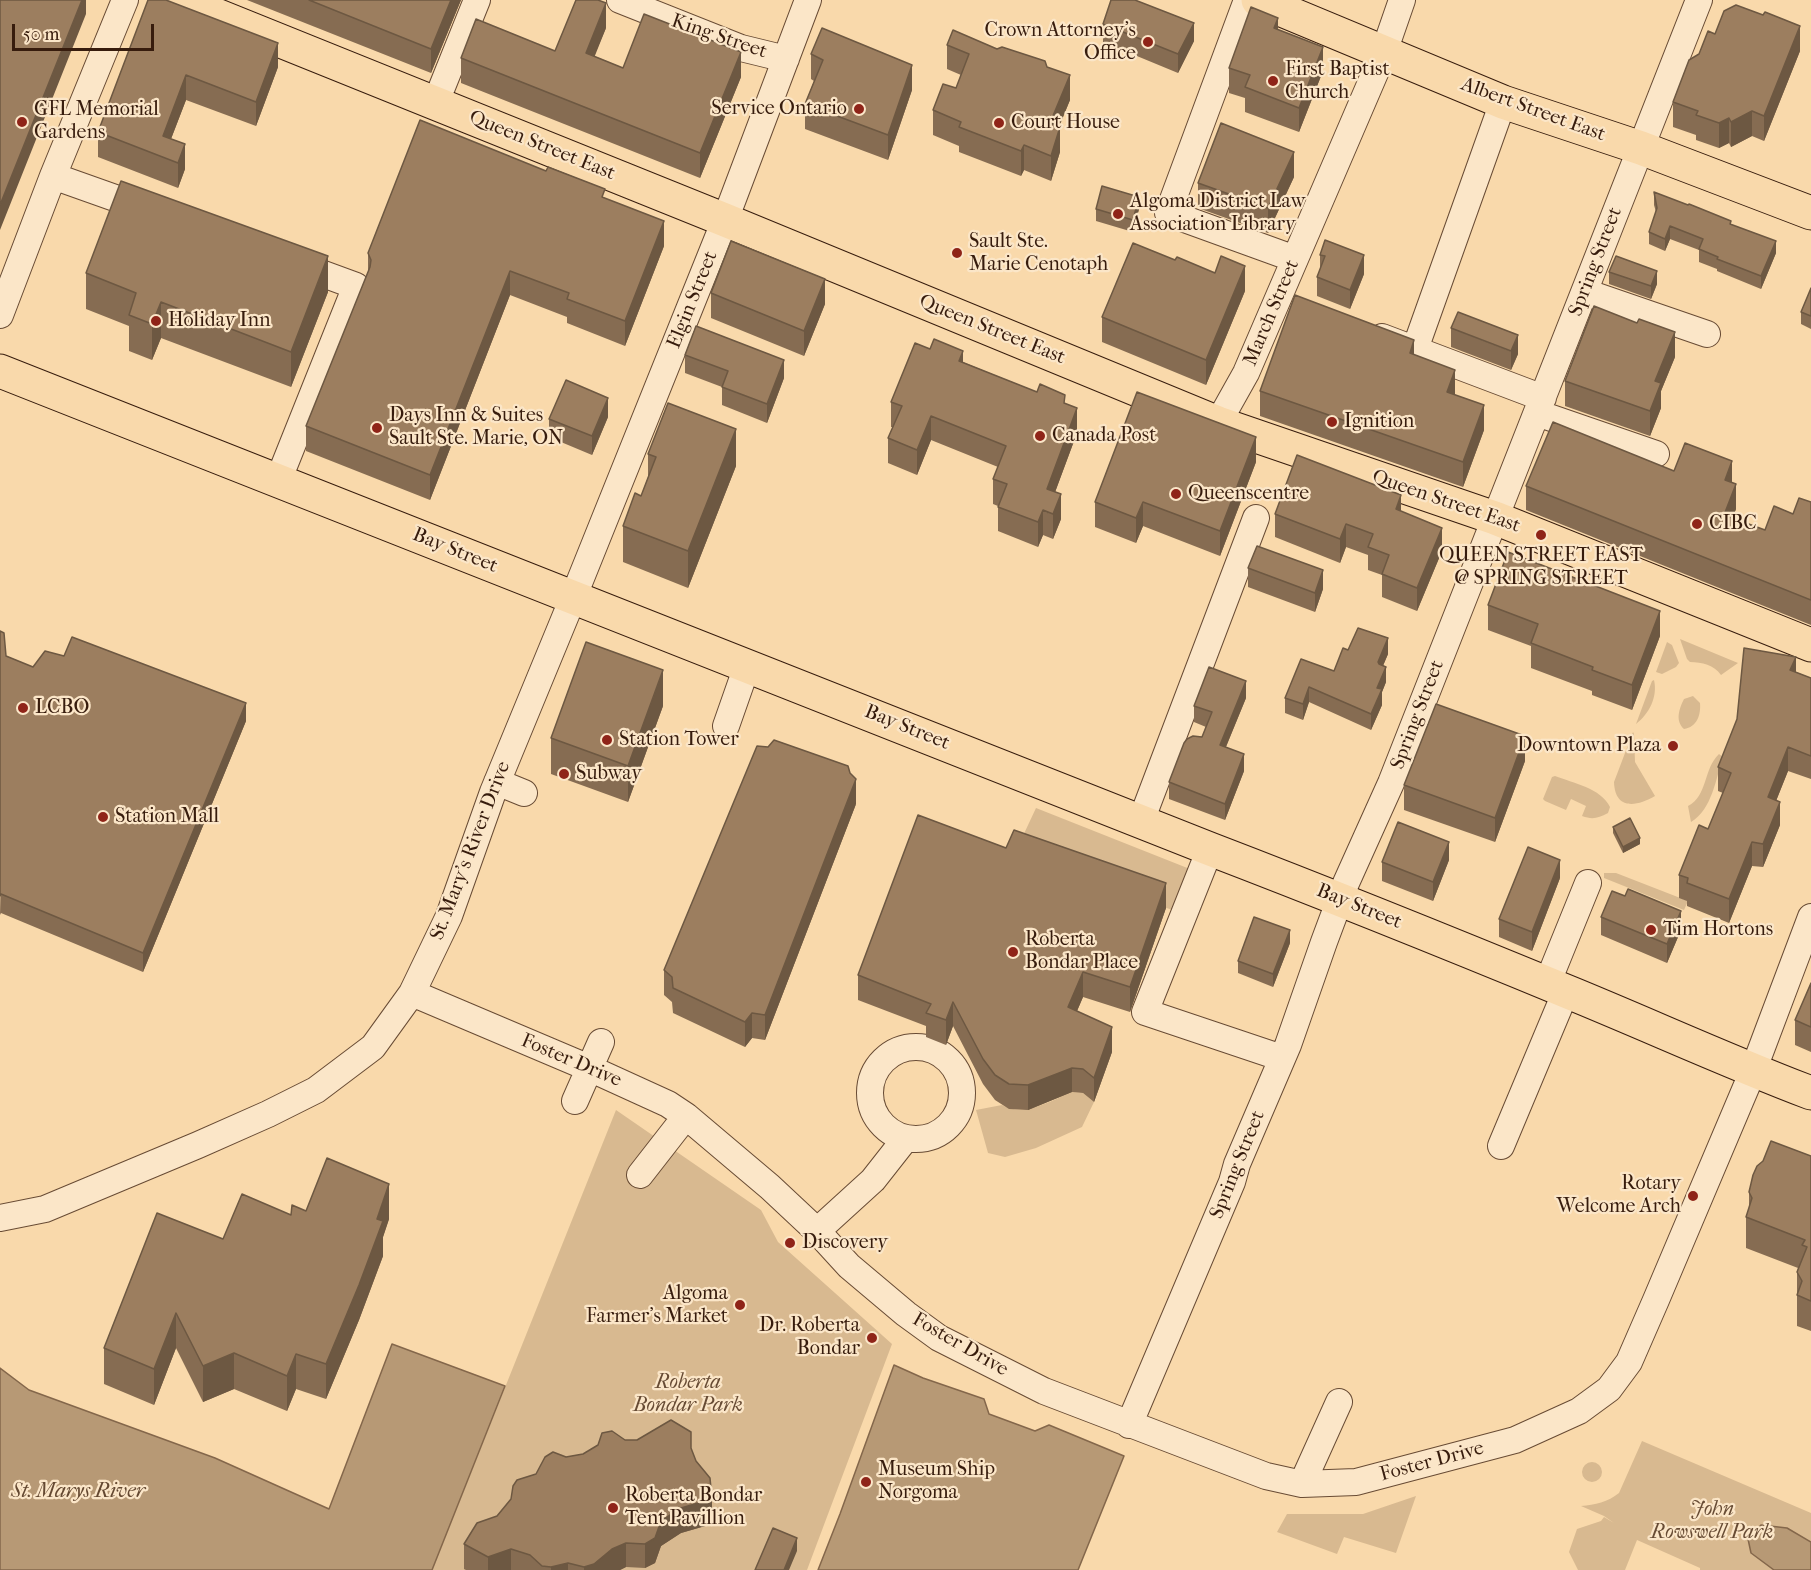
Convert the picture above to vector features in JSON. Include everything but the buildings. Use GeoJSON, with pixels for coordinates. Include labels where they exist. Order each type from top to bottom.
{"type":"FeatureCollection","features":[{"type":"Feature","properties":{"kind":"main road","name":"Queen Street East"},"geometry":{"type":"LineString","coordinates":[[179,0],[725,220],[1218,423],[1495,518],[1811,645]]}},
{"type":"Feature","properties":{"kind":"main road","name":"Albert Street East"},"geometry":{"type":"LineString","coordinates":[[1258,0],[1503,102],[1641,148],[1811,213]]}},
{"type":"Feature","properties":{"kind":"main road","name":"Bay Street"},"geometry":{"type":"LineString","coordinates":[[0,371],[1341,899],[1811,1093]]}},
{"type":"Feature","properties":{"kind":"street"},"geometry":{"type":"LineString","coordinates":[[0,315],[53,176],[125,0]]}},
{"type":"Feature","properties":{"kind":"street"},"geometry":{"type":"LineString","coordinates":[[442,87],[477,0]]}},
{"type":"Feature","properties":{"kind":"street","name":"King Street"},"geometry":{"type":"LineString","coordinates":[[620,0],[741,48],[786,59]]}},
{"type":"Feature","properties":{"kind":"street","name":"Elgin Street"},"geometry":{"type":"LineString","coordinates":[[573,598],[725,220],[808,0]]}},
{"type":"Feature","properties":{"kind":"street"},"geometry":{"type":"LineString","coordinates":[[1247,0],[1168,213],[1295,259]]}},
{"type":"Feature","properties":{"kind":"street","name":"March Street"},"geometry":{"type":"LineString","coordinates":[[1218,423],[1288,301],[1295,259],[1384,52],[1402,0]]}},
{"type":"Feature","properties":{"kind":"street","name":"Spring Street"},"geometry":{"type":"LineString","coordinates":[[1129,1425],[1161,1353],[1282,1058],[1341,899],[1391,783],[1699,0]]}},
{"type":"Feature","properties":{"kind":"street"},"geometry":{"type":"LineString","coordinates":[[1415,349],[1503,102]]}},
{"type":"Feature","properties":{"kind":"street"},"geometry":{"type":"LineString","coordinates":[[53,176],[170,218]]}},
{"type":"Feature","properties":{"kind":"street"},"geometry":{"type":"LineString","coordinates":[[278,258],[356,286],[278,481]]}},
{"type":"Feature","properties":{"kind":"street"},"geometry":{"type":"LineString","coordinates":[[1585,292],[1707,334]]}},
{"type":"Feature","properties":{"kind":"street"},"geometry":{"type":"LineString","coordinates":[[1362,329],[1415,349],[1656,454]]}},
{"type":"Feature","properties":{"kind":"street"},"geometry":{"type":"LineString","coordinates":[[1141,821],[1256,518]]}},
{"type":"Feature","properties":{"kind":"street","name":"St. Mary's River Drive"},"geometry":{"type":"LineString","coordinates":[[0,1218],[45,1209],[208,1141],[316,1090],[373,1047],[412,993],[450,916],[497,782],[573,598]]}},
{"type":"Feature","properties":{"kind":"street"},"geometry":{"type":"LineString","coordinates":[[726,726],[747,666]]}},
{"type":"Feature","properties":{"kind":"street"},"geometry":{"type":"LineString","coordinates":[[497,782],[524,794]]}},
{"type":"Feature","properties":{"kind":"street"},"geometry":{"type":"LineString","coordinates":[[1210,849],[1145,1012],[1282,1058]]}},
{"type":"Feature","properties":{"kind":"street"},"geometry":{"type":"LineString","coordinates":[[1501,1146],[1556,988],[1588,883]]}},
{"type":"Feature","properties":{"kind":"street","name":"Foster Drive"},"geometry":{"type":"LineString","coordinates":[[412,993],[668,1104],[686,1116],[770,1186],[817,1231],[849,1266],[906,1314],[939,1338],[1044,1391],[1266,1476],[1302,1484],[1356,1482],[1515,1440],[1579,1411],[1609,1389],[1629,1362],[1753,1071],[1811,917]]}},
{"type":"Feature","properties":{"kind":"street"},"geometry":{"type":"LineString","coordinates":[[575,1101],[601,1042]]}},
{"type":"Feature","properties":{"kind":"street"},"geometry":{"type":"LineString","coordinates":[[640,1175],[686,1116]]}},
{"type":"Feature","properties":{"kind":"street"},"geometry":{"type":"LineString","coordinates":[[817,1231],[873,1180],[906,1138]]}},
{"type":"Feature","properties":{"kind":"street"},"geometry":{"type":"LineString","coordinates":[[1302,1484],[1339,1402]]}},
{"type":"Feature","properties":{"kind":"green space"},"geometry":{"type":"Polygon","coordinates":[[[1680,639],[1738,663],[1721,675],[1707,665],[1690,662],[1680,639]]]}},
{"type":"Feature","properties":{"kind":"green space"},"geometry":{"type":"Polygon","coordinates":[[[1667,642],[1672,645],[1679,663],[1662,674],[1656,672],[1667,642]]]}},
{"type":"Feature","properties":{"kind":"green space"},"geometry":{"type":"Polygon","coordinates":[[[1654,680],[1655,693],[1651,705],[1636,724],[1652,681],[1654,680]]]}},
{"type":"Feature","properties":{"kind":"green space"},"geometry":{"type":"Polygon","coordinates":[[[1693,696],[1700,703],[1699,716],[1692,726],[1684,729],[1679,719],[1679,711],[1684,699],[1693,696]]]}},
{"type":"Feature","properties":{"kind":"green space"},"geometry":{"type":"Polygon","coordinates":[[[1633,732],[1635,762],[1655,796],[1648,800],[1628,804],[1618,798],[1614,782],[1633,732]]]}},
{"type":"Feature","properties":{"kind":"green space"},"geometry":{"type":"Polygon","coordinates":[[[1719,754],[1723,757],[1709,802],[1698,817],[1691,822],[1688,806],[1699,796],[1710,767],[1719,754]]]}},
{"type":"Feature","properties":{"kind":"green space"},"geometry":{"type":"Polygon","coordinates":[[[1555,776],[1586,787],[1600,795],[1610,807],[1608,813],[1589,818],[1582,816],[1586,806],[1571,799],[1566,810],[1545,801],[1543,799],[1552,777],[1555,776]]]}},
{"type":"Feature","properties":{"kind":"green space"},"geometry":{"type":"Polygon","coordinates":[[[1036,808],[1200,873],[1184,914],[1014,855],[1036,808]]]}},
{"type":"Feature","properties":{"kind":"green space"},"geometry":{"type":"Polygon","coordinates":[[[1604,873],[1616,873],[1688,901],[1684,910],[1604,878],[1604,873]]]}},
{"type":"Feature","properties":{"kind":"green space"},"geometry":{"type":"Polygon","coordinates":[[[1072,1092],[1083,1093],[1094,1102],[1082,1127],[1036,1148],[1005,1157],[988,1153],[976,1110],[1002,1105],[1010,1109],[1028,1109],[1072,1092]]]}},
{"type":"Feature","properties":{"kind":"green space","name":"Roberta Bondar Park"},"geometry":{"type":"Polygon","coordinates":[[[616,1110],[761,1210],[778,1242],[892,1344],[807,1570],[432,1570],[616,1110]]]}},
{"type":"Feature","properties":{"kind":"green space","name":"John Rowswell Park"},"geometry":{"type":"Polygon","coordinates":[[[1642,1441],[1811,1513],[1811,1570],[1700,1570],[1700,1568],[1637,1540],[1625,1570],[1578,1570],[1569,1552],[1577,1529],[1601,1521],[1604,1517],[1614,1523],[1604,1516],[1581,1506],[1610,1499],[1619,1493],[1642,1441]]]}},
{"type":"Feature","properties":{"kind":"green space"},"geometry":{"type":"Polygon","coordinates":[[[1592,1462],[1599,1465],[1602,1472],[1599,1479],[1592,1482],[1585,1479],[1582,1472],[1585,1465],[1592,1462]]]}},
{"type":"Feature","properties":{"kind":"green space"},"geometry":{"type":"Polygon","coordinates":[[[1416,1496],[1396,1553],[1344,1537],[1337,1554],[1277,1532],[1287,1514],[1363,1514],[1416,1496]]]}},
{"type":"Feature","properties":{"kind":"water","name":"St. Marys River"},"geometry":{"type":"Polygon","coordinates":[[[392,1344],[505,1386],[432,1570],[0,1570],[0,1368],[29,1390],[215,1458],[329,1509],[392,1344]]]}},
{"type":"Feature","properties":{"kind":"water"},"geometry":{"type":"Polygon","coordinates":[[[894,1365],[923,1378],[984,1399],[989,1414],[1035,1431],[1049,1425],[1124,1456],[1078,1570],[818,1570],[894,1365]]]}},
{"type":"Feature","properties":{"kind":"water"},"geometry":{"type":"Polygon","coordinates":[[[1761,1525],[1787,1528],[1811,1542],[1811,1570],[1774,1570],[1751,1553],[1748,1539],[1761,1525]]]}},
{"type":"Feature","properties":{"kind":"place","name":"Crown Attorney's Office"},"geometry":{"type":"Point","coordinates":[1148,42]}},
{"type":"Feature","properties":{"kind":"place","name":"First Baptist Church"},"geometry":{"type":"Point","coordinates":[1273,81]}},
{"type":"Feature","properties":{"kind":"place","name":"Service Ontario"},"geometry":{"type":"Point","coordinates":[859,109]}},
{"type":"Feature","properties":{"kind":"place","name":"GFL Memorial Gardens"},"geometry":{"type":"Point","coordinates":[22,122]}},
{"type":"Feature","properties":{"kind":"place","name":"Court House"},"geometry":{"type":"Point","coordinates":[999,123]}},
{"type":"Feature","properties":{"kind":"place","name":"Algoma District Law Association Library"},"geometry":{"type":"Point","coordinates":[1118,214]}},
{"type":"Feature","properties":{"kind":"place","name":"Sault Ste. Marie Cenotaph"},"geometry":{"type":"Point","coordinates":[957,253]}},
{"type":"Feature","properties":{"kind":"place","name":"Holiday Inn"},"geometry":{"type":"Point","coordinates":[156,321]}},
{"type":"Feature","properties":{"kind":"place","name":"Ignition"},"geometry":{"type":"Point","coordinates":[1332,422]}},
{"type":"Feature","properties":{"kind":"place","name":"Days Inn & Suites Sault Ste. Marie, ON"},"geometry":{"type":"Point","coordinates":[377,428]}},
{"type":"Feature","properties":{"kind":"place","name":"Canada Post"},"geometry":{"type":"Point","coordinates":[1040,436]}},
{"type":"Feature","properties":{"kind":"place","name":"Queenscentre"},"geometry":{"type":"Point","coordinates":[1176,494]}},
{"type":"Feature","properties":{"kind":"place","name":"CIBC"},"geometry":{"type":"Point","coordinates":[1697,524]}},
{"type":"Feature","properties":{"kind":"place","name":"QUEEN STREET EAST @ SPRING STREET"},"geometry":{"type":"Point","coordinates":[1541,535]}},
{"type":"Feature","properties":{"kind":"place","name":"LCBO"},"geometry":{"type":"Point","coordinates":[23,708]}},
{"type":"Feature","properties":{"kind":"place","name":"Station Tower"},"geometry":{"type":"Point","coordinates":[607,740]}},
{"type":"Feature","properties":{"kind":"place","name":"Downtown Plaza"},"geometry":{"type":"Point","coordinates":[1673,746]}},
{"type":"Feature","properties":{"kind":"place","name":"Subway"},"geometry":{"type":"Point","coordinates":[564,774]}},
{"type":"Feature","properties":{"kind":"place","name":"Station Mall"},"geometry":{"type":"Point","coordinates":[103,817]}},
{"type":"Feature","properties":{"kind":"place","name":"Tim Hortons"},"geometry":{"type":"Point","coordinates":[1651,930]}},
{"type":"Feature","properties":{"kind":"place","name":"Roberta Bondar Place"},"geometry":{"type":"Point","coordinates":[1013,952]}},
{"type":"Feature","properties":{"kind":"place","name":"Rotary Welcome Arch"},"geometry":{"type":"Point","coordinates":[1693,1196]}},
{"type":"Feature","properties":{"kind":"place","name":"Discovery"},"geometry":{"type":"Point","coordinates":[790,1243]}},
{"type":"Feature","properties":{"kind":"place","name":"Algoma Farmer's Market"},"geometry":{"type":"Point","coordinates":[740,1305]}},
{"type":"Feature","properties":{"kind":"place","name":"Dr. Roberta Bondar"},"geometry":{"type":"Point","coordinates":[872,1338]}},
{"type":"Feature","properties":{"kind":"place","name":"Museum Ship Norgoma"},"geometry":{"type":"Point","coordinates":[866,1482]}},
{"type":"Feature","properties":{"kind":"place","name":"Roberta Bondar Tent Pavillion"},"geometry":{"type":"Point","coordinates":[613,1508]}}]}
